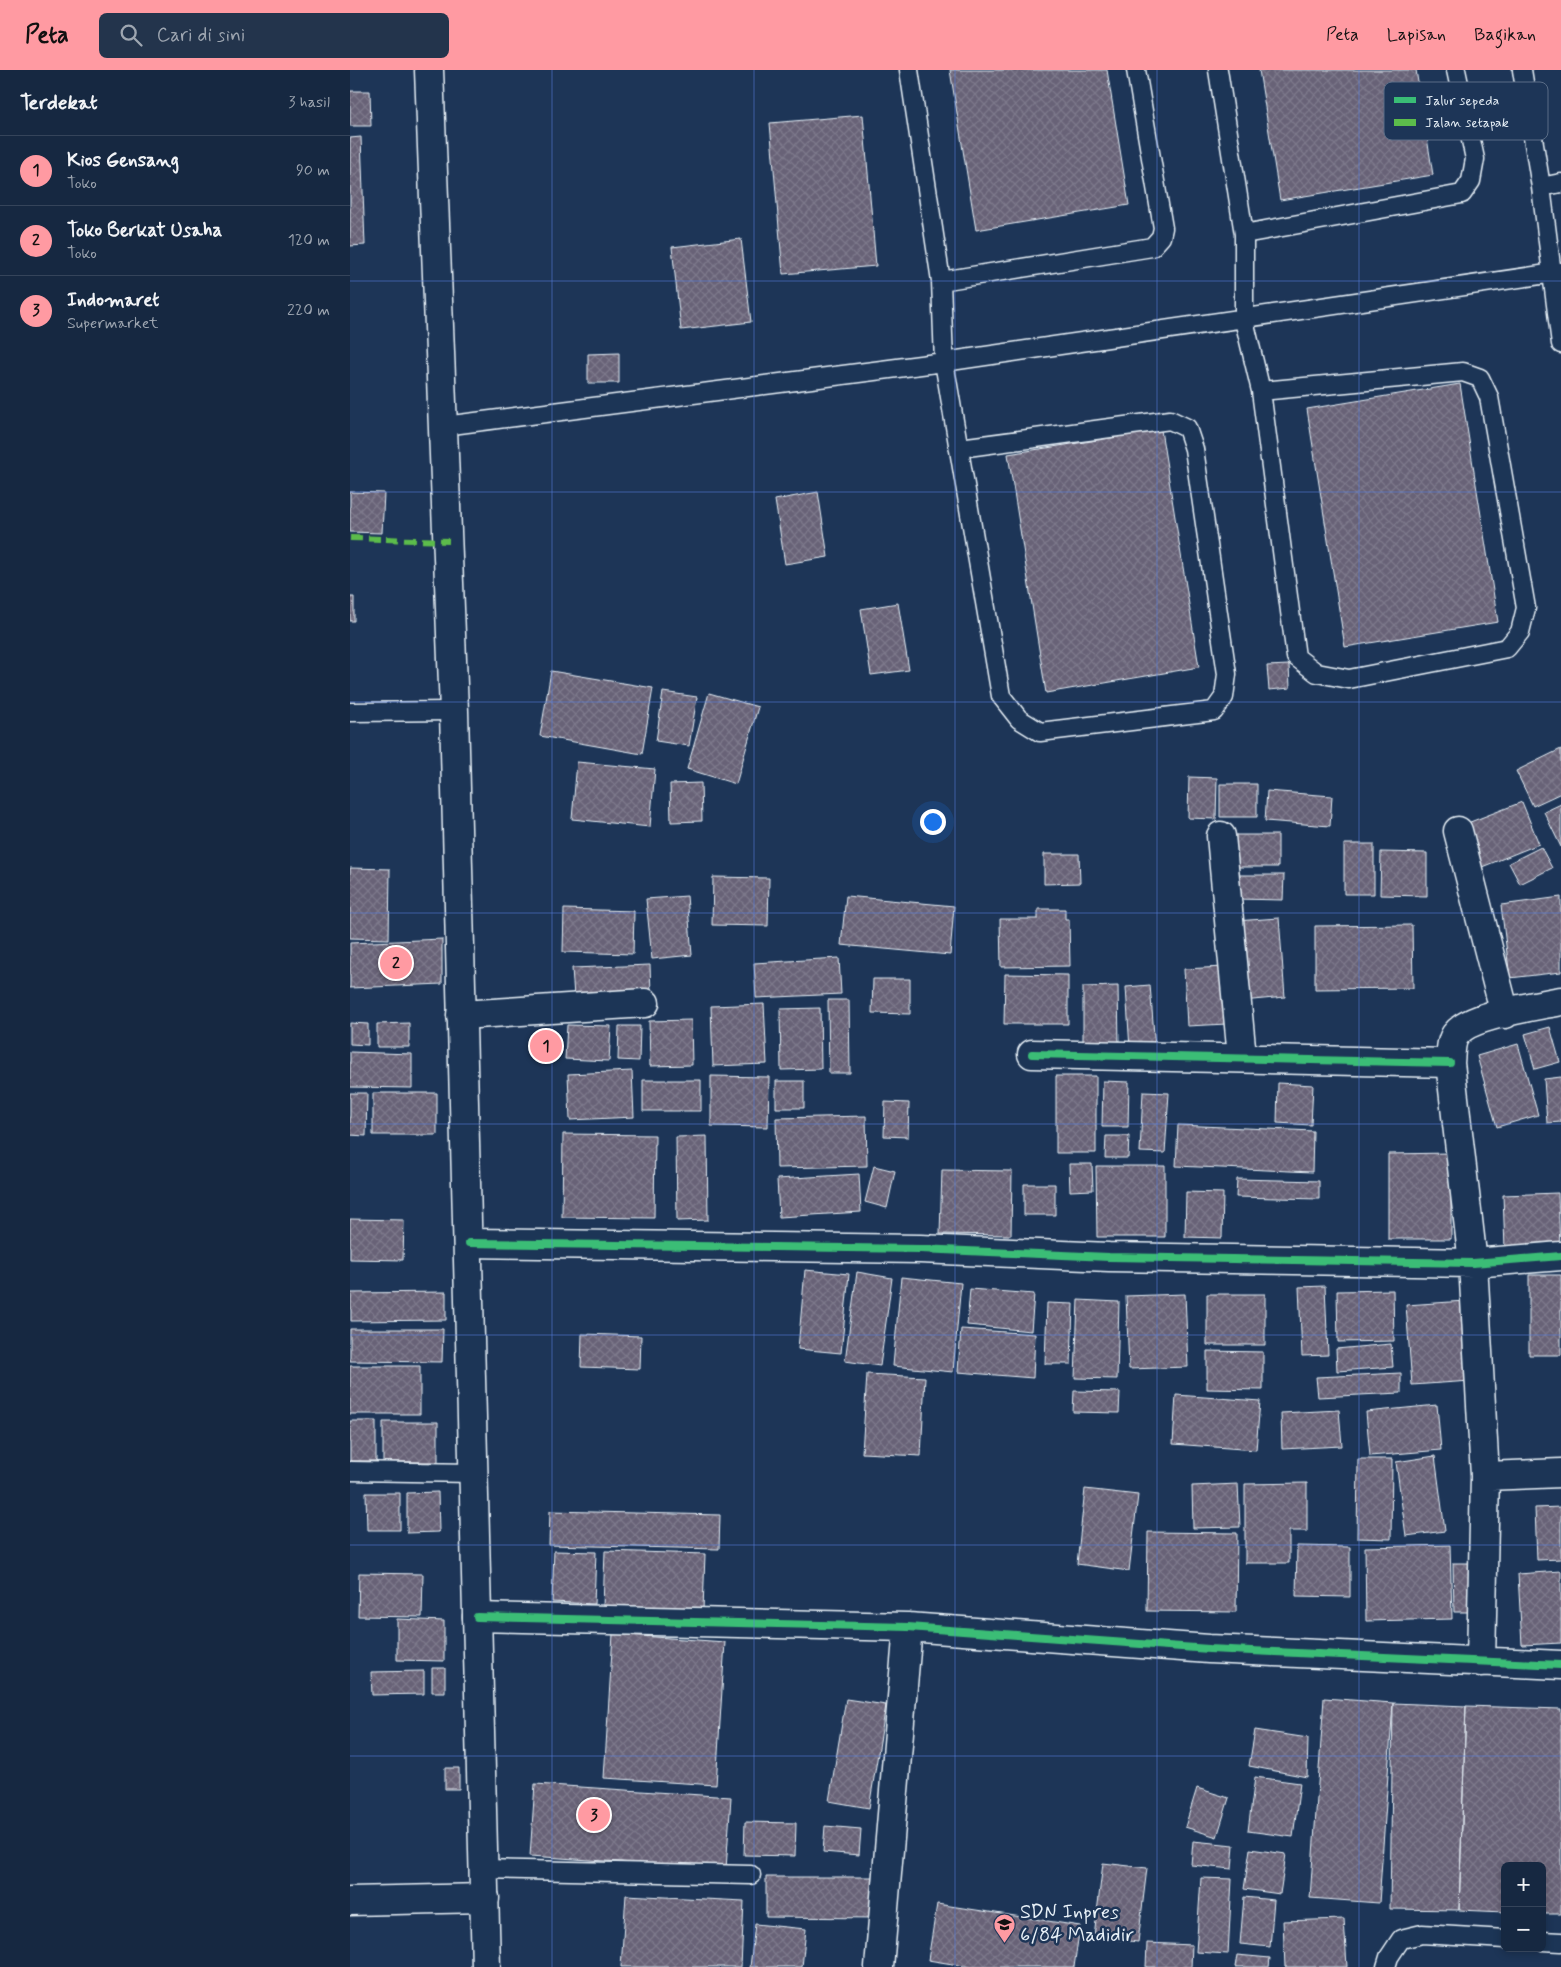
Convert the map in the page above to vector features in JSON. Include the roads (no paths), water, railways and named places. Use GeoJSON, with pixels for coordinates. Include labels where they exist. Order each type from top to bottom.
{"type":"FeatureCollection","features":[{"type":"Feature","properties":{"kind":"main road"},"geometry":{"type":"LineString","coordinates":[[429,70],[454,711],[486,1967]]}},
{"type":"Feature","properties":{"kind":"main road"},"geometry":{"type":"LineString","coordinates":[[1458,831],[1505,1014]]}},
{"type":"Feature","properties":{"kind":"main road"},"geometry":{"type":"LineString","coordinates":[[1221,836],[1242,1057]]}},
{"type":"Feature","properties":{"kind":"main road"},"geometry":{"type":"LineString","coordinates":[[1481,1662],[1485,1476],[1473,1263],[1450,1063],[1456,1034],[1469,1022],[1561,1001]]}},
{"type":"Feature","properties":{"kind":"main road"},"geometry":{"type":"LineString","coordinates":[[461,1015],[645,1003]]}},
{"type":"Feature","properties":{"kind":"main road"},"geometry":{"type":"LineString","coordinates":[[1032,1054],[1242,1057],[1450,1063]]}},
{"type":"Feature","properties":{"kind":"main road"},"geometry":{"type":"LineString","coordinates":[[469,1243],[920,1249],[1109,1257],[1473,1263],[1561,1256]]}},
{"type":"Feature","properties":{"kind":"main road"},"geometry":{"type":"LineString","coordinates":[[1485,1476],[1561,1473]]}},
{"type":"Feature","properties":{"kind":"main road"},"geometry":{"type":"LineString","coordinates":[[477,1617],[908,1627],[1209,1649],[1561,1665]]}},
{"type":"Feature","properties":{"kind":"main road"},"geometry":{"type":"LineString","coordinates":[[879,1967],[908,1627]]}},
{"type":"Feature","properties":{"kind":"main road"},"geometry":{"type":"LineString","coordinates":[[350,1901],[485,1898]]}},
{"type":"Feature","properties":{"kind":"lane"},"geometry":{"type":"LineString","coordinates":[[909,70],[941,281],[944,362],[1001,696],[1018,719],[1040,732],[1214,710],[1224,697],[1227,674],[1194,449],[1187,428],[1170,420],[960,448]]}},
{"type":"Feature","properties":{"kind":"lane"},"geometry":{"type":"LineString","coordinates":[[941,281],[1152,247],[1161,237],[1163,228],[1136,70]]}},
{"type":"Feature","properties":{"kind":"lane"},"geometry":{"type":"LineString","coordinates":[[1218,70],[1244,234],[1244,320],[1260,391],[1296,657],[1317,673],[1349,679],[1507,648],[1520,632],[1526,608],[1490,396],[1480,378],[1463,372],[1260,391]]}},
{"type":"Feature","properties":{"kind":"lane"},"geometry":{"type":"LineString","coordinates":[[1244,234],[1462,194],[1471,181],[1475,159],[1471,140]]}},
{"type":"Feature","properties":{"kind":"lane"},"geometry":{"type":"LineString","coordinates":[[1533,140],[1556,273],[1561,344]]}},
{"type":"Feature","properties":{"kind":"lane"},"geometry":{"type":"LineString","coordinates":[[1541,187],[1561,183]]}},
{"type":"Feature","properties":{"kind":"lane"},"geometry":{"type":"LineString","coordinates":[[444,426],[944,362],[1244,320],[1556,273]]}},
{"type":"Feature","properties":{"kind":"lane"},"geometry":{"type":"LineString","coordinates":[[350,712],[454,711]]}},
{"type":"Feature","properties":{"kind":"lane"},"geometry":{"type":"LineString","coordinates":[[350,1471],[473,1473]]}},
{"type":"Feature","properties":{"kind":"lane"},"geometry":{"type":"LineString","coordinates":[[483,1869],[751,1875]]}},
{"type":"Feature","properties":{"kind":"lane"},"geometry":{"type":"LineString","coordinates":[[1386,1967],[1389,1957],[1401,1939],[1422,1934],[1501,1939]]}},
{"type":"Feature","properties":{"kind":"lane"},"geometry":{"type":"LineString","coordinates":[[1546,1941],[1561,1942]]}},
{"type":"Feature","properties":{"kind":"place","name":"Toko Berkat Usaha"},"geometry":{"type":"Point","coordinates":[396,963]}},
{"type":"Feature","properties":{"kind":"place","name":"Kios Gensang"},"geometry":{"type":"Point","coordinates":[546,1046]}},
{"type":"Feature","properties":{"kind":"place","name":"Indomaret"},"geometry":{"type":"Point","coordinates":[594,1815]}},
{"type":"Feature","properties":{"kind":"place","name":"SDN Inpres 6/84 Madidir"},"geometry":{"type":"Point","coordinates":[1004,1943]}}]}
